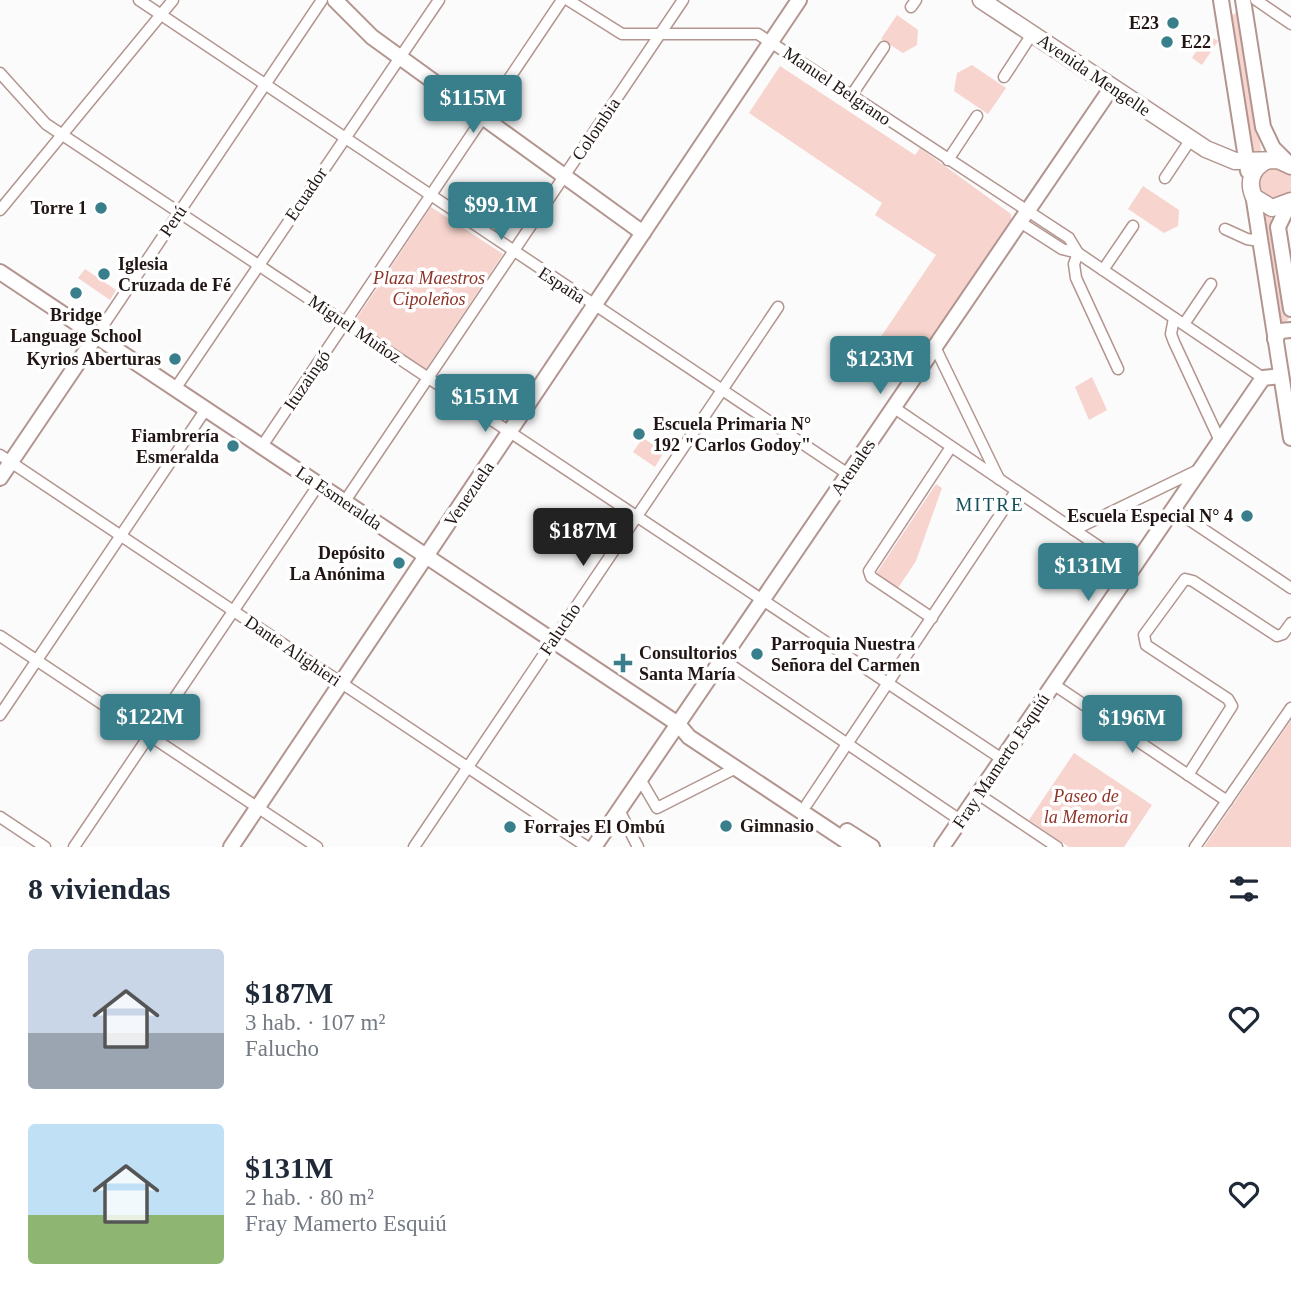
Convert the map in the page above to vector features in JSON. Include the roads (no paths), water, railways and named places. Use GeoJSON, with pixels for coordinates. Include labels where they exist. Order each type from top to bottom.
{"type":"FeatureCollection","features":[{"type":"Feature","properties":{"kind":"main road"},"geometry":{"type":"LineString","coordinates":[[335,0],[361,29],[399,58],[643,233]]}},
{"type":"Feature","properties":{"kind":"main road","name":"Venezuela"},"geometry":{"type":"LineString","coordinates":[[231,847],[799,0]]}},
{"type":"Feature","properties":{"kind":"main road","name":"Avenida Mengelle"},"geometry":{"type":"LineString","coordinates":[[981,0],[1206,149],[1251,188],[1262,204],[1286,207]]}},
{"type":"Feature","properties":{"kind":"main road"},"geometry":{"type":"LineString","coordinates":[[1291,166],[1269,142],[1263,127],[1240,0],[1232,3],[1222,0],[1281,376],[1288,400],[1291,438]]}},
{"type":"Feature","properties":{"kind":"main road","name":"Arenales"},"geometry":{"type":"LineString","coordinates":[[594,847],[1112,87]]}},
{"type":"Feature","properties":{"kind":"main road","name":"Avenida Mengelle"},"geometry":{"type":"LineString","coordinates":[[1206,149],[1227,159],[1247,162],[1281,160],[1291,166]]}},
{"type":"Feature","properties":{"kind":"main road"},"geometry":{"type":"LineString","coordinates":[[1251,188],[1255,170],[1266,161]]}},
{"type":"Feature","properties":{"kind":"main road"},"geometry":{"type":"LineString","coordinates":[[1286,207],[1278,232],[1291,309]]}},
{"type":"Feature","properties":{"kind":"main road","name":"La Esmeralda"},"geometry":{"type":"LineString","coordinates":[[0,272],[678,724],[693,729],[872,847]]}},
{"type":"Feature","properties":{"kind":"main road"},"geometry":{"type":"LineString","coordinates":[[1275,339],[1280,331],[1291,330]]}},
{"type":"Feature","properties":{"kind":"main road","name":"Perú"},"geometry":{"type":"LineString","coordinates":[[0,478],[5,459],[96,335]]}},
{"type":"Feature","properties":{"kind":"main road"},"geometry":{"type":"LineString","coordinates":[[1263,378],[1281,376]]}},
{"type":"Feature","properties":{"kind":"main road","name":"Fray Mamerto Esquiú"},"geometry":{"type":"LineString","coordinates":[[942,847],[1263,378]]}},
{"type":"Feature","properties":{"kind":"main road","name":"La Esmeralda"},"geometry":{"type":"LineString","coordinates":[[678,724],[689,737],[855,847]]}},
{"type":"Feature","properties":{"kind":"street","name":"España"},"geometry":{"type":"LineString","coordinates":[[139,0],[512,253],[848,474]]}},
{"type":"Feature","properties":{"kind":"street"},"geometry":{"type":"LineString","coordinates":[[0,210],[173,0]]}},
{"type":"Feature","properties":{"kind":"street","name":"Perú"},"geometry":{"type":"LineString","coordinates":[[96,335],[322,0]]}},
{"type":"Feature","properties":{"kind":"street","name":"Ecuador"},"geometry":{"type":"LineString","coordinates":[[176,388],[439,0]]}},
{"type":"Feature","properties":{"kind":"street","name":"Ituzaingó"},"geometry":{"type":"LineString","coordinates":[[262,446],[562,0]]}},
{"type":"Feature","properties":{"kind":"street","name":"Manuel Belgrano"},"geometry":{"type":"LineString","coordinates":[[568,0],[620,34],[752,32],[771,42],[948,160],[1023,217],[1069,238],[1079,253],[1263,378]]}},
{"type":"Feature","properties":{"kind":"street","name":"Colombia"},"geometry":{"type":"LineString","coordinates":[[345,502],[682,0]]}},
{"type":"Feature","properties":{"kind":"street"},"geometry":{"type":"LineString","coordinates":[[1255,0],[1291,24]]}},
{"type":"Feature","properties":{"kind":"street"},"geometry":{"type":"LineString","coordinates":[[1004,77],[1032,34]]}},
{"type":"Feature","properties":{"kind":"street"},"geometry":{"type":"LineString","coordinates":[[851,96],[884,47]]}},
{"type":"Feature","properties":{"kind":"street","name":"Miguel Muñoz"},"geometry":{"type":"LineString","coordinates":[[0,72],[36,115],[62,135],[1002,759]]}},
{"type":"Feature","properties":{"kind":"street"},"geometry":{"type":"LineString","coordinates":[[948,160],[977,116]]}},
{"type":"Feature","properties":{"kind":"street"},"geometry":{"type":"LineString","coordinates":[[1165,178],[1191,139]]}},
{"type":"Feature","properties":{"kind":"street"},"geometry":{"type":"LineString","coordinates":[[1103,270],[1133,226]]}},
{"type":"Feature","properties":{"kind":"street"},"geometry":{"type":"LineString","coordinates":[[1225,229],[1247,240],[1259,241]]}},
{"type":"Feature","properties":{"kind":"street"},"geometry":{"type":"LineString","coordinates":[[1079,253],[1074,264],[1076,278],[1118,369]]}},
{"type":"Feature","properties":{"kind":"street"},"geometry":{"type":"LineString","coordinates":[[1184,324],[1211,284]]}},
{"type":"Feature","properties":{"kind":"street","name":"Falucho"},"geometry":{"type":"LineString","coordinates":[[414,847],[778,307]]}},
{"type":"Feature","properties":{"kind":"street"},"geometry":{"type":"LineString","coordinates":[[1174,318],[1171,334],[1220,441]]}},
{"type":"Feature","properties":{"kind":"street"},"geometry":{"type":"LineString","coordinates":[[935,347],[999,479]]}},
{"type":"Feature","properties":{"kind":"street"},"geometry":{"type":"LineString","coordinates":[[893,407],[1132,569]]}},
{"type":"Feature","properties":{"kind":"street"},"geometry":{"type":"LineString","coordinates":[[0,715],[206,409]]}},
{"type":"Feature","properties":{"kind":"street"},"geometry":{"type":"LineString","coordinates":[[932,618],[871,577],[869,572],[951,447]]}},
{"type":"Feature","properties":{"kind":"street","name":"Dante Alighieri"},"geometry":{"type":"LineString","coordinates":[[5,459],[587,847]]}},
{"type":"Feature","properties":{"kind":"street"},"geometry":{"type":"LineString","coordinates":[[1074,530],[1201,468]]}},
{"type":"Feature","properties":{"kind":"street"},"geometry":{"type":"LineString","coordinates":[[74,847],[319,484]]}},
{"type":"Feature","properties":{"kind":"street"},"geometry":{"type":"LineString","coordinates":[[807,804],[1016,491]]}},
{"type":"Feature","properties":{"kind":"street"},"geometry":{"type":"LineString","coordinates":[[1174,509],[1291,588]]}},
{"type":"Feature","properties":{"kind":"street"},"geometry":{"type":"LineString","coordinates":[[1188,775],[1232,706],[1228,699],[1146,645],[1144,635],[1185,579],[1193,581],[1277,636],[1283,634],[1291,623]]}},
{"type":"Feature","properties":{"kind":"street"},"geometry":{"type":"LineString","coordinates":[[0,636],[317,847]]}},
{"type":"Feature","properties":{"kind":"street"},"geometry":{"type":"LineString","coordinates":[[722,659],[960,820]]}},
{"type":"Feature","properties":{"kind":"street"},"geometry":{"type":"LineString","coordinates":[[1053,684],[1227,801]]}},
{"type":"Feature","properties":{"kind":"street"},"geometry":{"type":"LineString","coordinates":[[1195,847],[1291,708]]}},
{"type":"Feature","properties":{"kind":"street"},"geometry":{"type":"LineString","coordinates":[[640,779],[657,808],[736,768]]}},
{"type":"Feature","properties":{"kind":"street"},"geometry":{"type":"LineString","coordinates":[[978,794],[1057,847]]}},
{"type":"Feature","properties":{"kind":"street"},"geometry":{"type":"LineString","coordinates":[[619,810],[638,847]]}},
{"type":"Feature","properties":{"kind":"street"},"geometry":{"type":"LineString","coordinates":[[0,817],[45,847]]}},
{"type":"Feature","properties":{"kind":"place","name":"E23"},"geometry":{"type":"Point","coordinates":[1173,23]}},
{"type":"Feature","properties":{"kind":"place","name":"E22"},"geometry":{"type":"Point","coordinates":[1167,42]}},
{"type":"Feature","properties":{"kind":"place","name":"Torre 1"},"geometry":{"type":"Point","coordinates":[101,208]}},
{"type":"Feature","properties":{"kind":"place","name":"Iglesia Cruzada de Fé"},"geometry":{"type":"Point","coordinates":[104,274]}},
{"type":"Feature","properties":{"kind":"place","name":"Bridge Language School"},"geometry":{"type":"Point","coordinates":[76,293]}},
{"type":"Feature","properties":{"kind":"place","name":"Kyrios Aberturas"},"geometry":{"type":"Point","coordinates":[175,359]}},
{"type":"Feature","properties":{"kind":"place","name":"Escuela Primaria N° 192 \"Carlos Godoy\""},"geometry":{"type":"Point","coordinates":[639,434]}},
{"type":"Feature","properties":{"kind":"place","name":"Fiambrería Esmeralda"},"geometry":{"type":"Point","coordinates":[233,446]}},
{"type":"Feature","properties":{"kind":"place","name":"Escuela Especial N° 4"},"geometry":{"type":"Point","coordinates":[1247,516]}},
{"type":"Feature","properties":{"kind":"place","name":"Depósito La Anónima"},"geometry":{"type":"Point","coordinates":[399,563]}},
{"type":"Feature","properties":{"kind":"place","name":"Parroquia Nuestra Señora del Carmen"},"geometry":{"type":"Point","coordinates":[757,654]}},
{"type":"Feature","properties":{"kind":"place","name":"Consultorios Santa María"},"geometry":{"type":"Point","coordinates":[623,663]}},
{"type":"Feature","properties":{"kind":"place","name":"Gimnasio"},"geometry":{"type":"Point","coordinates":[726,826]}},
{"type":"Feature","properties":{"kind":"place","name":"Forrajes El Ombú"},"geometry":{"type":"Point","coordinates":[510,827]}},
{"type":"Feature","properties":{"kind":"district","name":"MITRE"},"geometry":{"type":"Point","coordinates":[990,504]}},
{"type":"Feature","properties":{"kind":"park label","name":"Plaza Maestros Cipoleños"},"geometry":{"type":"Point","coordinates":[429,288]}},
{"type":"Feature","properties":{"kind":"park label","name":"Paseo de la Memoria"},"geometry":{"type":"Point","coordinates":[1086,806]}}]}
